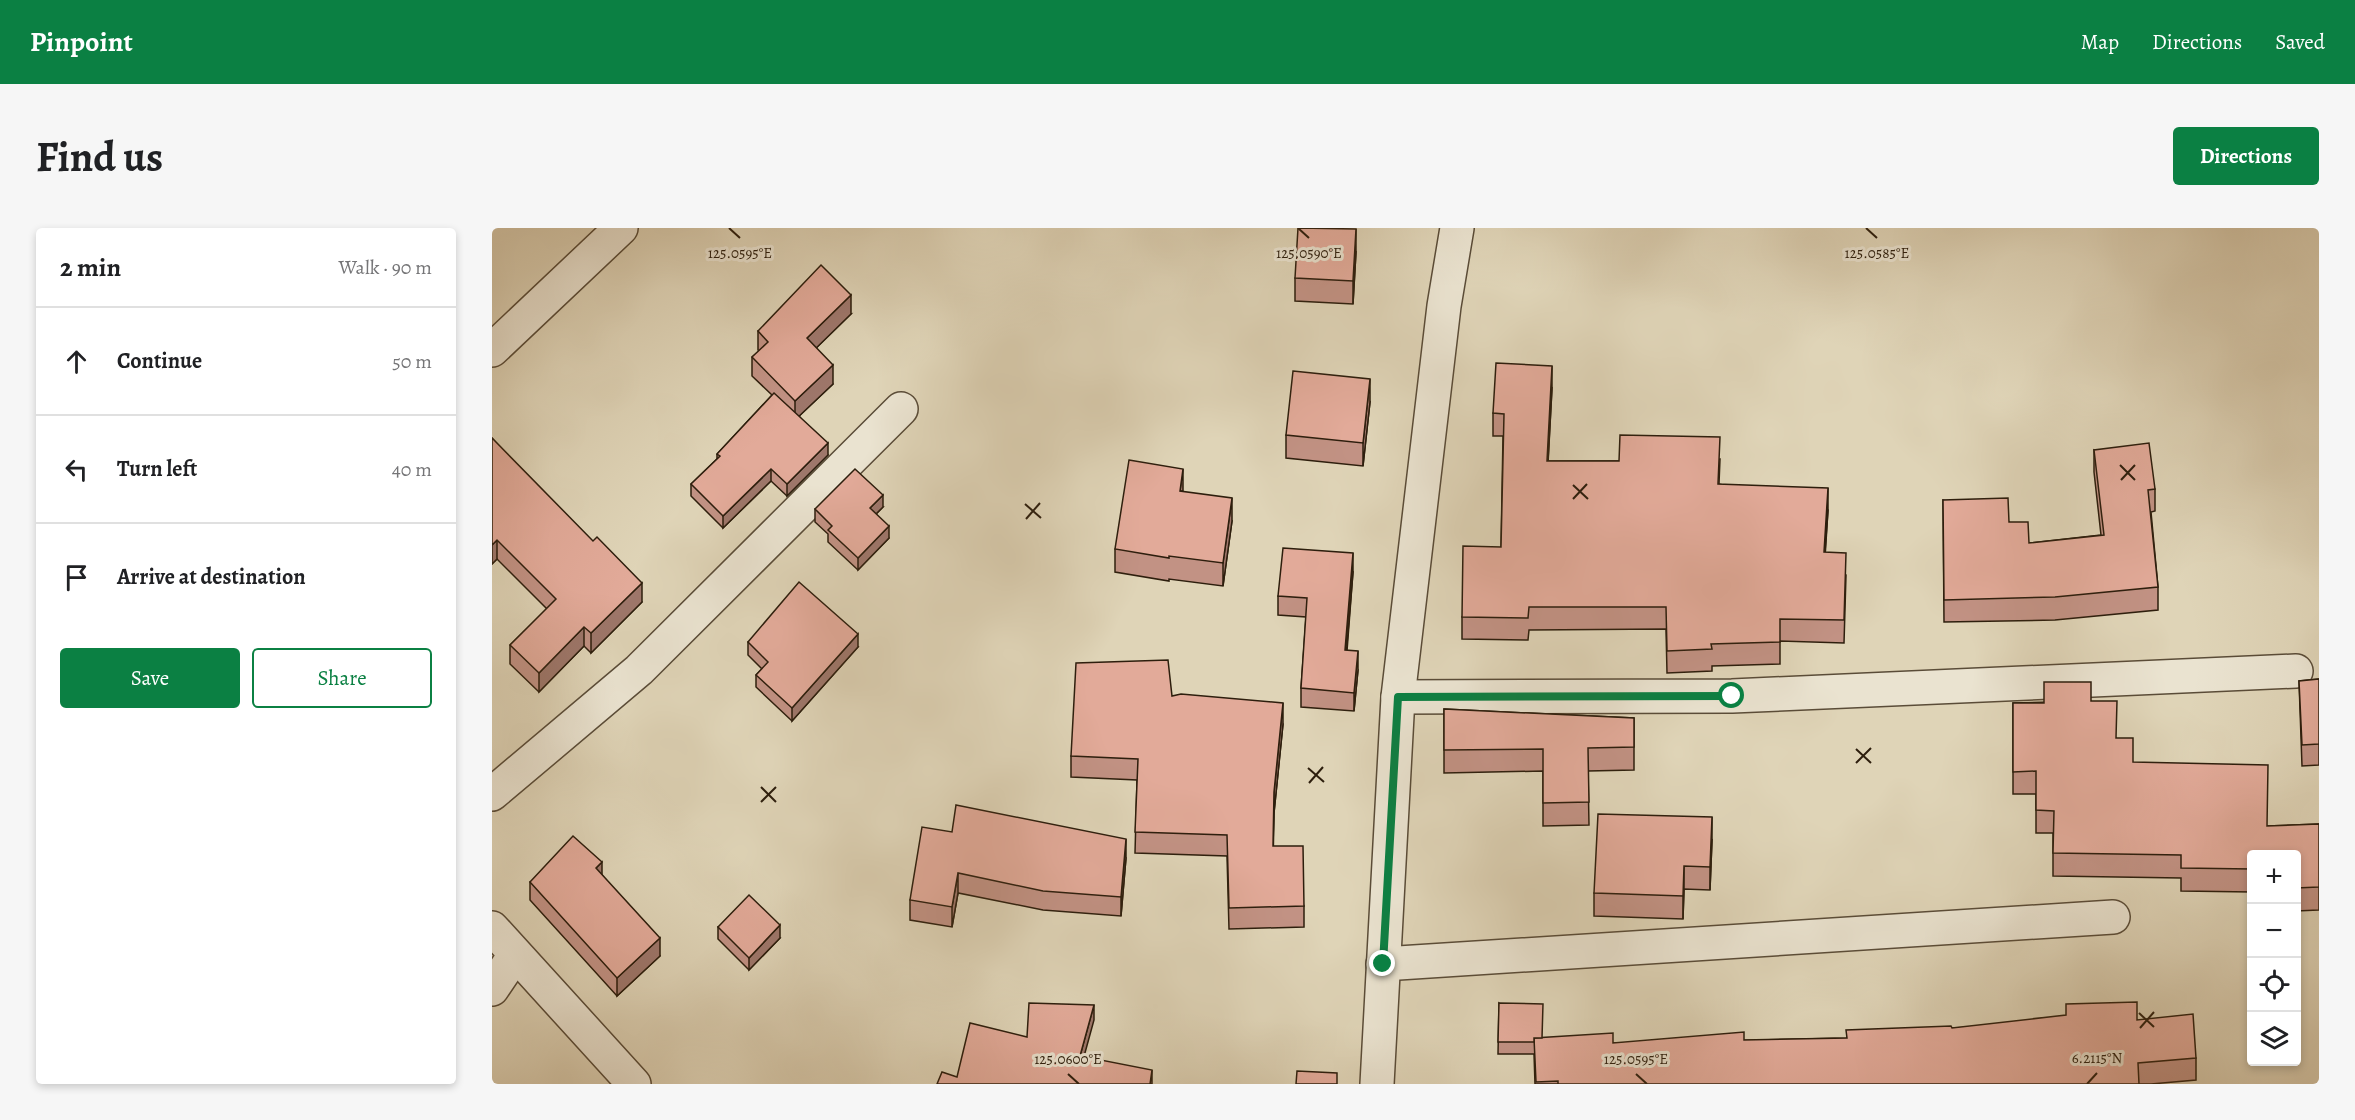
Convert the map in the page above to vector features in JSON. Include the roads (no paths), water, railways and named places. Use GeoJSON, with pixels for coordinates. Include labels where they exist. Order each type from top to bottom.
{"type":"FeatureCollection","features":[{"type":"Feature","properties":{"kind":"street"},"geometry":{"type":"LineString","coordinates":[[492,350],[621,228]]}},
{"type":"Feature","properties":{"kind":"street"},"geometry":{"type":"LineString","coordinates":[[1377,1084],[1398,697],[1444,306],[1457,228]]}},
{"type":"Feature","properties":{"kind":"street"},"geometry":{"type":"LineString","coordinates":[[492,794],[639,670],[901,409]]}},
{"type":"Feature","properties":{"kind":"street"},"geometry":{"type":"LineString","coordinates":[[1398,697],[1732,696],[2296,671]]}},
{"type":"Feature","properties":{"kind":"street"},"geometry":{"type":"LineString","coordinates":[[1383,964],[2113,917]]}},
{"type":"Feature","properties":{"kind":"street"},"geometry":{"type":"LineString","coordinates":[[492,928],[634,1084]]}},
{"type":"Feature","properties":{"kind":"street"},"geometry":{"type":"LineString","coordinates":[[492,989],[515,955]]}}]}
